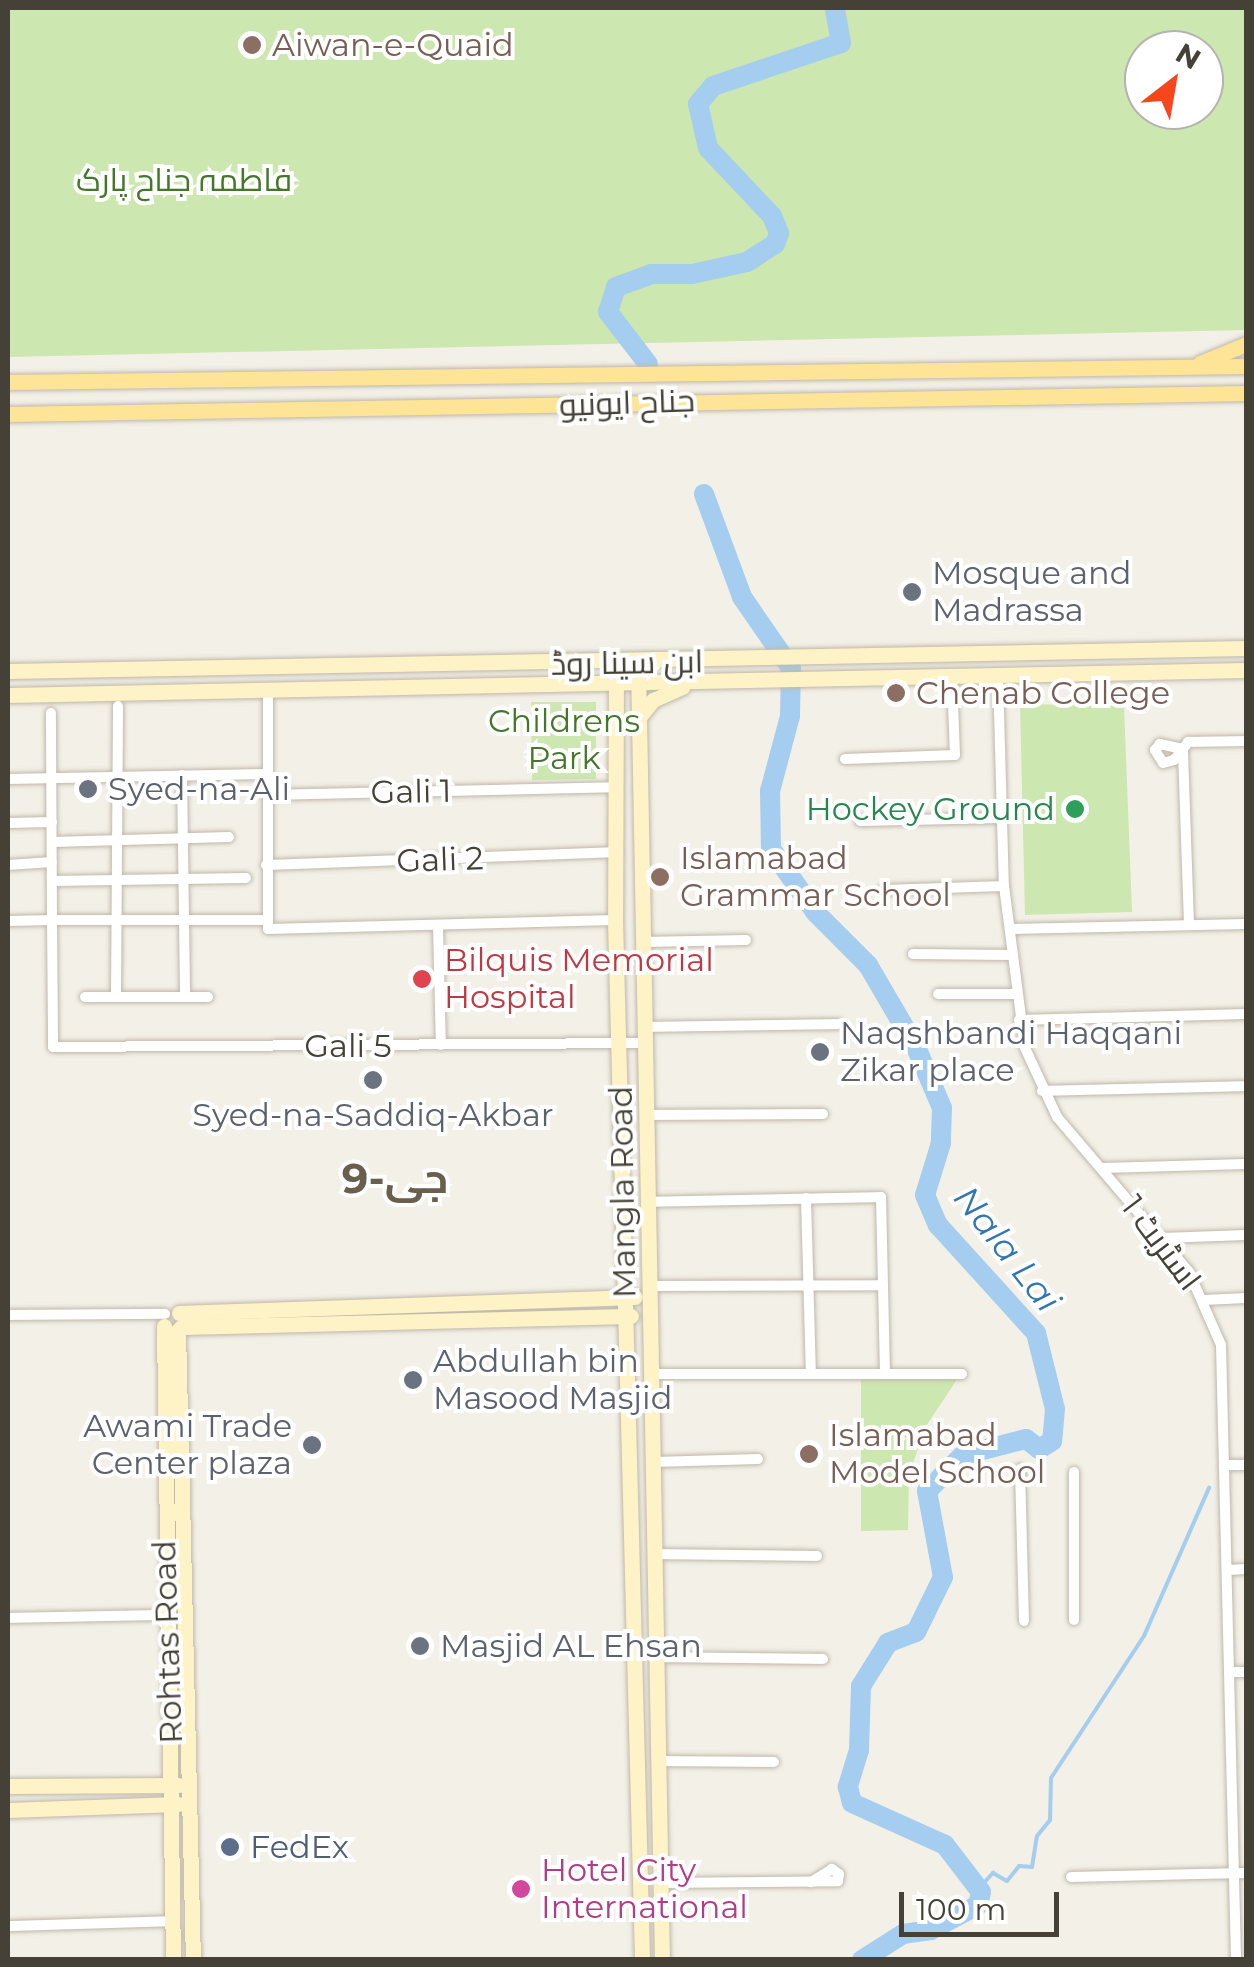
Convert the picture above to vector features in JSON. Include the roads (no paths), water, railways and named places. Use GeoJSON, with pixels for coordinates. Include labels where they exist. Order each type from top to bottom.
{"type":"FeatureCollection","features":[{"type":"Feature","properties":{"kind":"main road"},"geometry":{"type":"LineString","coordinates":[[1192,366],[1246,344]]}},
{"type":"Feature","properties":{"kind":"main road","name":"جناح ایونیو"},"geometry":{"type":"LineString","coordinates":[[8,382],[1246,366]]}},
{"type":"Feature","properties":{"kind":"main road","name":"جناح ایونیو"},"geometry":{"type":"LineString","coordinates":[[8,414],[1246,393]]}},
{"type":"Feature","properties":{"kind":"main road","name":"ابن سینا روڈ"},"geometry":{"type":"LineString","coordinates":[[8,672],[638,664],[1246,648]]}},
{"type":"Feature","properties":{"kind":"main road","name":"Mangla Road"},"geometry":{"type":"LineString","coordinates":[[616,664],[615,920],[642,1960]]}},
{"type":"Feature","properties":{"kind":"main road","name":"Mangla Road"},"geometry":{"type":"LineString","coordinates":[[638,664],[662,1960]]}},
{"type":"Feature","properties":{"kind":"main road","name":"ابن سینا روڈ"},"geometry":{"type":"LineString","coordinates":[[8,694],[1246,670]]}},
{"type":"Feature","properties":{"kind":"main road"},"geometry":{"type":"LineString","coordinates":[[640,716],[660,696],[700,681]]}},
{"type":"Feature","properties":{"kind":"main road"},"geometry":{"type":"LineString","coordinates":[[173,1322],[625,1297],[649,1291]]}},
{"type":"Feature","properties":{"kind":"main road"},"geometry":{"type":"LineString","coordinates":[[173,1322],[649,1316]]}},
{"type":"Feature","properties":{"kind":"main road","name":"Rohtas Road"},"geometry":{"type":"LineString","coordinates":[[173,1322],[168,1615],[173,1960]]}},
{"type":"Feature","properties":{"kind":"main road","name":"Rohtas Road"},"geometry":{"type":"LineString","coordinates":[[173,1322],[193,1784],[193,1960]]}},
{"type":"Feature","properties":{"kind":"main road"},"geometry":{"type":"LineString","coordinates":[[8,1786],[193,1784]]}},
{"type":"Feature","properties":{"kind":"main road"},"geometry":{"type":"LineString","coordinates":[[8,1810],[192,1804]]}},
{"type":"Feature","properties":{"kind":"street"},"geometry":{"type":"LineString","coordinates":[[845,759],[955,756],[952,676]]}},
{"type":"Feature","properties":{"kind":"street","name":"اسٹریٹ 1"},"geometry":{"type":"LineString","coordinates":[[998,676],[1004,886],[1020,1020],[1042,1091],[1162,1238],[1204,1300],[1221,1345],[1236,1960]]}},
{"type":"Feature","properties":{"kind":"street"},"geometry":{"type":"LineString","coordinates":[[266,925],[268,690]]}},
{"type":"Feature","properties":{"kind":"street"},"geometry":{"type":"LineString","coordinates":[[116,996],[118,706]]}},
{"type":"Feature","properties":{"kind":"street"},"geometry":{"type":"LineString","coordinates":[[50,713],[52,920]]}},
{"type":"Feature","properties":{"kind":"street"},"geometry":{"type":"LineString","coordinates":[[1190,924],[1183,749],[1188,742],[1246,741]]}},
{"type":"Feature","properties":{"kind":"street"},"geometry":{"type":"LineString","coordinates":[[182,774],[185,996]]}},
{"type":"Feature","properties":{"kind":"street"},"geometry":{"type":"LineString","coordinates":[[8,779],[266,774]]}},
{"type":"Feature","properties":{"kind":"street","name":"Gali 1"},"geometry":{"type":"LineString","coordinates":[[267,795],[614,787]]}},
{"type":"Feature","properties":{"kind":"street"},"geometry":{"type":"LineString","coordinates":[[860,822],[1000,818]]}},
{"type":"Feature","properties":{"kind":"street"},"geometry":{"type":"LineString","coordinates":[[8,823],[52,822]]}},
{"type":"Feature","properties":{"kind":"street"},"geometry":{"type":"LineString","coordinates":[[52,842],[229,837]]}},
{"type":"Feature","properties":{"kind":"street","name":"Gali 2"},"geometry":{"type":"LineString","coordinates":[[266,865],[614,852]]}},
{"type":"Feature","properties":{"kind":"street"},"geometry":{"type":"LineString","coordinates":[[8,864],[52,862]]}},
{"type":"Feature","properties":{"kind":"street"},"geometry":{"type":"LineString","coordinates":[[52,881],[246,878]]}},
{"type":"Feature","properties":{"kind":"street"},"geometry":{"type":"LineString","coordinates":[[883,890],[1004,886]]}},
{"type":"Feature","properties":{"kind":"street","name":"Gali 5"},"geometry":{"type":"LineString","coordinates":[[52,920],[52,1047],[621,1043],[644,1035],[838,1024]]}},
{"type":"Feature","properties":{"kind":"street"},"geometry":{"type":"LineString","coordinates":[[8,922],[438,926],[615,920]]}},
{"type":"Feature","properties":{"kind":"street"},"geometry":{"type":"LineString","coordinates":[[1010,929],[1246,924]]}},
{"type":"Feature","properties":{"kind":"street"},"geometry":{"type":"LineString","coordinates":[[438,926],[441,1046]]}},
{"type":"Feature","properties":{"kind":"street"},"geometry":{"type":"LineString","coordinates":[[642,942],[746,940]]}},
{"type":"Feature","properties":{"kind":"street"},"geometry":{"type":"LineString","coordinates":[[914,954],[1012,955]]}},
{"type":"Feature","properties":{"kind":"street"},"geometry":{"type":"LineString","coordinates":[[938,994],[1017,994]]}},
{"type":"Feature","properties":{"kind":"street"},"geometry":{"type":"LineString","coordinates":[[85,997],[208,997]]}},
{"type":"Feature","properties":{"kind":"street"},"geometry":{"type":"LineString","coordinates":[[1020,1020],[1246,1014]]}},
{"type":"Feature","properties":{"kind":"street"},"geometry":{"type":"LineString","coordinates":[[1042,1091],[1246,1086]]}},
{"type":"Feature","properties":{"kind":"street"},"geometry":{"type":"LineString","coordinates":[[645,1116],[824,1114]]}},
{"type":"Feature","properties":{"kind":"street"},"geometry":{"type":"LineString","coordinates":[[1102,1168],[1246,1164]]}},
{"type":"Feature","properties":{"kind":"street"},"geometry":{"type":"LineString","coordinates":[[806,1198],[811,1373]]}},
{"type":"Feature","properties":{"kind":"street"},"geometry":{"type":"LineString","coordinates":[[646,1202],[881,1200],[885,1372]]}},
{"type":"Feature","properties":{"kind":"street"},"geometry":{"type":"LineString","coordinates":[[1162,1238],[1246,1235]]}},
{"type":"Feature","properties":{"kind":"street"},"geometry":{"type":"LineString","coordinates":[[649,1291],[808,1283],[882,1285]]}},
{"type":"Feature","properties":{"kind":"street"},"geometry":{"type":"LineString","coordinates":[[1204,1300],[1246,1298]]}},
{"type":"Feature","properties":{"kind":"street"},"geometry":{"type":"LineString","coordinates":[[8,1315],[173,1322]]}},
{"type":"Feature","properties":{"kind":"street"},"geometry":{"type":"LineString","coordinates":[[651,1374],[962,1374]]}},
{"type":"Feature","properties":{"kind":"street"},"geometry":{"type":"LineString","coordinates":[[653,1462],[758,1459]]}},
{"type":"Feature","properties":{"kind":"street"},"geometry":{"type":"LineString","coordinates":[[1224,1464],[1246,1464]]}},
{"type":"Feature","properties":{"kind":"street"},"geometry":{"type":"LineString","coordinates":[[1020,1469],[1024,1621]]}},
{"type":"Feature","properties":{"kind":"street"},"geometry":{"type":"LineString","coordinates":[[1074,1472],[1074,1620]]}},
{"type":"Feature","properties":{"kind":"street"},"geometry":{"type":"LineString","coordinates":[[655,1554],[817,1556]]}},
{"type":"Feature","properties":{"kind":"street"},"geometry":{"type":"LineString","coordinates":[[1226,1570],[1246,1569]]}},
{"type":"Feature","properties":{"kind":"street"},"geometry":{"type":"LineString","coordinates":[[8,1618],[168,1615]]}},
{"type":"Feature","properties":{"kind":"street"},"geometry":{"type":"LineString","coordinates":[[657,1656],[823,1659]]}},
{"type":"Feature","properties":{"kind":"street"},"geometry":{"type":"LineString","coordinates":[[1229,1672],[1246,1672]]}},
{"type":"Feature","properties":{"kind":"street"},"geometry":{"type":"LineString","coordinates":[[658,1762],[774,1762]]}},
{"type":"Feature","properties":{"kind":"street"},"geometry":{"type":"LineString","coordinates":[[1231,1774],[1246,1773]]}},
{"type":"Feature","properties":{"kind":"street"},"geometry":{"type":"LineString","coordinates":[[660,1883],[838,1882],[839,1874],[832,1869],[811,1882]]}},
{"type":"Feature","properties":{"kind":"street"},"geometry":{"type":"LineString","coordinates":[[1071,1877],[1246,1873]]}},
{"type":"Feature","properties":{"kind":"street"},"geometry":{"type":"LineString","coordinates":[[8,1926],[172,1922]]}},
{"type":"Feature","properties":{"kind":"waterway","name":"Nala Lai"},"geometry":{"type":"LineString","coordinates":[[648,364],[608,312],[616,287],[652,274],[692,274],[747,262],[775,244],[779,233],[772,216],[708,148],[698,104],[713,86],[841,43],[835,8]]}},
{"type":"Feature","properties":{"kind":"waterway","name":"Nala Lai"},"geometry":{"type":"LineString","coordinates":[[704,494],[742,597],[791,668],[790,716],[770,791],[771,849],[816,913],[868,965],[916,1047],[942,1108],[941,1143],[925,1195],[938,1225],[1036,1333],[1055,1409],[1052,1441],[1039,1449],[1026,1439],[963,1455],[927,1491],[943,1577],[916,1632],[888,1643],[861,1686],[859,1750],[848,1787],[852,1803],[945,1845],[981,1892],[978,1905],[931,1930],[903,1934],[862,1960]]}},
{"type":"Feature","properties":{"kind":"waterway"},"geometry":{"type":"LineString","coordinates":[[979,1888],[993,1873],[1007,1881],[1019,1866],[1032,1867],[1037,1836],[1050,1820],[1051,1778],[1144,1636],[1209,1488]]}},
{"type":"Feature","properties":{"kind":"place","name":"Aiwan-e-Quaid"},"geometry":{"type":"Point","coordinates":[252,45]}},
{"type":"Feature","properties":{"kind":"place","name":"Mosque and Madrassa"},"geometry":{"type":"Point","coordinates":[912,592]}},
{"type":"Feature","properties":{"kind":"place","name":"Chenab College"},"geometry":{"type":"Point","coordinates":[896,693]}},
{"type":"Feature","properties":{"kind":"place","name":"Syed-na-Ali"},"geometry":{"type":"Point","coordinates":[88,789]}},
{"type":"Feature","properties":{"kind":"place","name":"Hockey Ground"},"geometry":{"type":"Point","coordinates":[1075,809]}},
{"type":"Feature","properties":{"kind":"place","name":"Islamabad Grammar School"},"geometry":{"type":"Point","coordinates":[660,877]}},
{"type":"Feature","properties":{"kind":"place","name":"Bilquis Memorial Hospital"},"geometry":{"type":"Point","coordinates":[422,979]}},
{"type":"Feature","properties":{"kind":"place","name":"Naqshbandi Haqqani Zikar place"},"geometry":{"type":"Point","coordinates":[820,1052]}},
{"type":"Feature","properties":{"kind":"place","name":"Syed-na-Saddiq-Akbar"},"geometry":{"type":"Point","coordinates":[373,1080]}},
{"type":"Feature","properties":{"kind":"place","name":"Abdullah bin Masood Masjid"},"geometry":{"type":"Point","coordinates":[413,1380]}},
{"type":"Feature","properties":{"kind":"place","name":"Awami Trade Center plaza"},"geometry":{"type":"Point","coordinates":[312,1445]}},
{"type":"Feature","properties":{"kind":"place","name":"Islamabad Model School"},"geometry":{"type":"Point","coordinates":[809,1454]}},
{"type":"Feature","properties":{"kind":"place","name":"Masjid AL Ehsan"},"geometry":{"type":"Point","coordinates":[420,1646]}},
{"type":"Feature","properties":{"kind":"place","name":"FedEx"},"geometry":{"type":"Point","coordinates":[230,1847]}},
{"type":"Feature","properties":{"kind":"place","name":"Hotel City International"},"geometry":{"type":"Point","coordinates":[521,1889]}},
{"type":"Feature","properties":{"kind":"district","name":"جی-9"},"geometry":{"type":"Point","coordinates":[395,1178]}},
{"type":"Feature","properties":{"kind":"park label","name":"فاطمہ جناح پارک"},"geometry":{"type":"Point","coordinates":[184,180]}},
{"type":"Feature","properties":{"kind":"park label","name":"Childrens Park"},"geometry":{"type":"Point","coordinates":[564,740]}}]}
